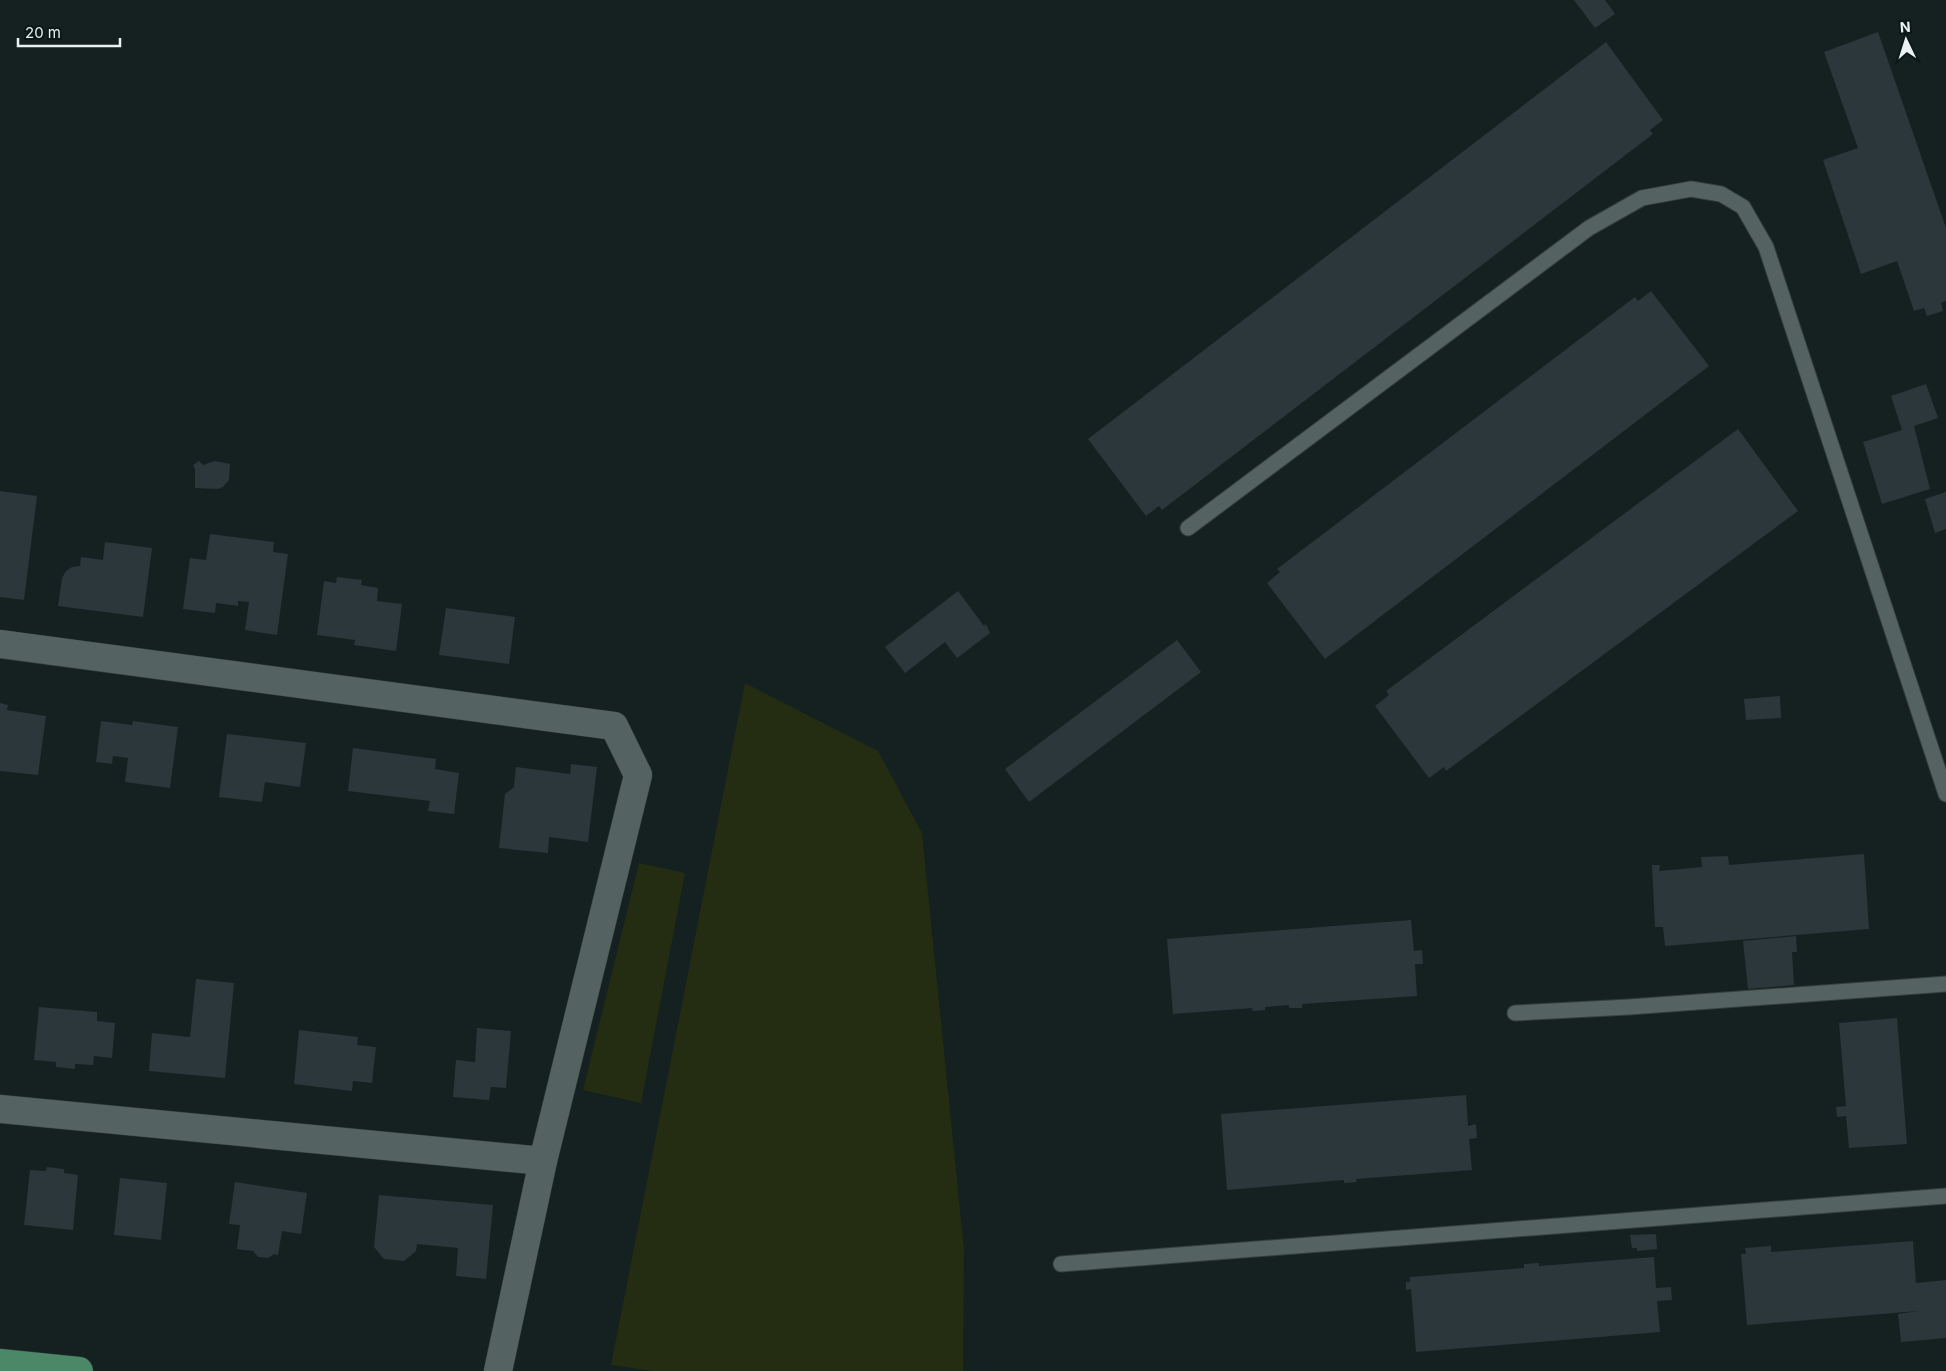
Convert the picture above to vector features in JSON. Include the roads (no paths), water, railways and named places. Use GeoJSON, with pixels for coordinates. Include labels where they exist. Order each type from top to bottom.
{"type":"FeatureCollection","features":[{"type":"Feature","properties":{"kind":"main road"},"geometry":{"type":"LineString","coordinates":[[0,1363],[79,1371]]}},
{"type":"Feature","properties":{"kind":"street"},"geometry":{"type":"LineString","coordinates":[[0,644],[614,726],[638,775],[543,1161],[498,1371]]}},
{"type":"Feature","properties":{"kind":"street"},"geometry":{"type":"LineString","coordinates":[[0,1109],[543,1161]]}},
{"type":"Feature","properties":{"kind":"lane"},"geometry":{"type":"LineString","coordinates":[[1188,528],[1589,228],[1642,198],[1691,189],[1720,194],[1743,207],[1766,247],[1946,794]]}},
{"type":"Feature","properties":{"kind":"lane"},"geometry":{"type":"LineString","coordinates":[[1515,1013],[1629,1008],[1946,984]]}},
{"type":"Feature","properties":{"kind":"lane"},"geometry":{"type":"LineString","coordinates":[[1061,1264],[1946,1196]]}}]}
